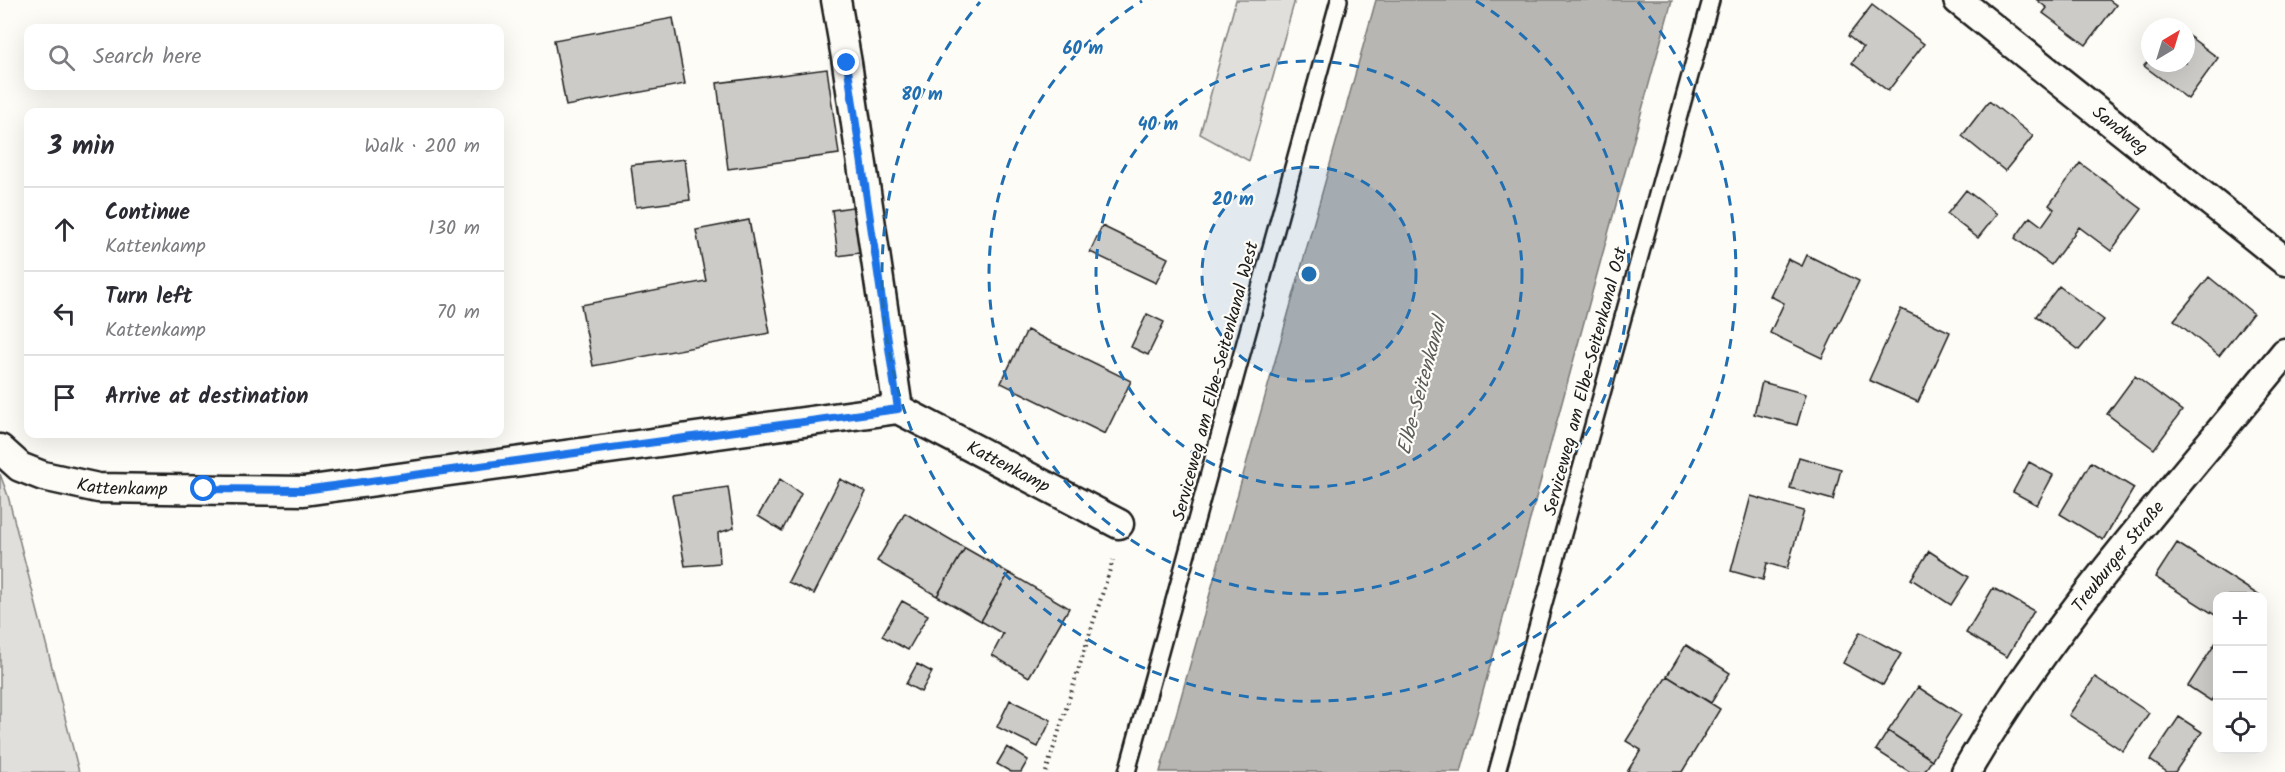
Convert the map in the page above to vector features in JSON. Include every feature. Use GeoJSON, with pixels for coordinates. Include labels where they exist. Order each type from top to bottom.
{"type":"FeatureCollection","features":[{"type":"Feature","properties":{"kind":"street"},"geometry":{"type":"LineString","coordinates":[[836,0],[898,409]]}},
{"type":"Feature","properties":{"kind":"street","name":"Sandweg"},"geometry":{"type":"LineString","coordinates":[[1958,0],[2285,261]]}},
{"type":"Feature","properties":{"kind":"street","name":"Treuburger Straße"},"geometry":{"type":"LineString","coordinates":[[1966,772],[1995,722],[2050,642],[2285,353]]}},
{"type":"Feature","properties":{"kind":"street","name":"Kattenkamp"},"geometry":{"type":"LineString","coordinates":[[0,449],[20,467],[43,476],[98,488],[304,490],[898,409],[1119,524]]}},
{"type":"Feature","properties":{"kind":"lane","name":"Serviceweg am Elbe-Seitenkanal West"},"geometry":{"type":"LineString","coordinates":[[1127,772],[1339,0]]}},
{"type":"Feature","properties":{"kind":"lane","name":"Serviceweg am Elbe-Seitenkanal Ost"},"geometry":{"type":"LineString","coordinates":[[1497,772],[1711,0]]}},
{"type":"Feature","properties":{"kind":"path"},"geometry":{"type":"LineString","coordinates":[[1046,772],[1113,560]]}},
{"type":"Feature","properties":{"kind":"shaded area"},"geometry":{"type":"Polygon","coordinates":[[[1236,0],[1295,0],[1249,161],[1200,134],[1236,0]]]}},
{"type":"Feature","properties":{"kind":"shaded area"},"geometry":{"type":"Polygon","coordinates":[[[0,474],[8,496],[79,772],[0,772],[0,474]]]}},
{"type":"Feature","properties":{"kind":"water","name":"Elbe-Seitenkanal"},"geometry":{"type":"Polygon","coordinates":[[[1376,0],[1672,0],[1461,772],[1160,772],[1376,0]]]}},
{"type":"Feature","properties":{"kind":"building"},"geometry":{"type":"Polygon","coordinates":[[[2037,0],[2109,0],[2116,5],[2086,45],[2043,13],[2047,8],[2037,0]]]}},
{"type":"Feature","properties":{"kind":"building"},"geometry":{"type":"Polygon","coordinates":[[[1872,5],[1924,44],[1888,91],[1852,63],[1863,48],[1848,36],[1872,5]]]}},
{"type":"Feature","properties":{"kind":"building"},"geometry":{"type":"Polygon","coordinates":[[[673,18],[685,84],[566,106],[554,40],[673,18]]]}},
{"type":"Feature","properties":{"kind":"building"},"geometry":{"type":"Polygon","coordinates":[[[2195,41],[2218,58],[2188,99],[2152,72],[2195,72],[2195,41]]]}},
{"type":"Feature","properties":{"kind":"building"},"geometry":{"type":"Polygon","coordinates":[[[827,69],[839,154],[728,169],[717,83],[827,69]]]}},
{"type":"Feature","properties":{"kind":"building"},"geometry":{"type":"Polygon","coordinates":[[[1989,101],[2033,136],[2005,171],[1962,136],[1989,101]]]}},
{"type":"Feature","properties":{"kind":"building"},"geometry":{"type":"Polygon","coordinates":[[[685,159],[690,200],[636,207],[631,165],[685,159]]]}},
{"type":"Feature","properties":{"kind":"building"},"geometry":{"type":"Polygon","coordinates":[[[2080,163],[2142,209],[2111,251],[2079,227],[2051,265],[2015,238],[2030,217],[2042,226],[2054,209],[2049,205],[2080,163]]]}},
{"type":"Feature","properties":{"kind":"building"},"geometry":{"type":"Polygon","coordinates":[[[1966,190],[1997,214],[1978,238],[1947,214],[1966,190]]]}},
{"type":"Feature","properties":{"kind":"building"},"geometry":{"type":"Polygon","coordinates":[[[859,206],[866,252],[838,256],[832,210],[859,206]]]}},
{"type":"Feature","properties":{"kind":"building"},"geometry":{"type":"Polygon","coordinates":[[[749,220],[770,333],[593,366],[581,305],[706,281],[696,230],[749,220]]]}},
{"type":"Feature","properties":{"kind":"building"},"geometry":{"type":"Polygon","coordinates":[[[1102,226],[1168,258],[1156,283],[1090,252],[1102,226]]]}},
{"type":"Feature","properties":{"kind":"building"},"geometry":{"type":"Polygon","coordinates":[[[1807,255],[1859,281],[1822,358],[1770,333],[1784,303],[1770,296],[1788,259],[1802,266],[1807,255]]]}},
{"type":"Feature","properties":{"kind":"building"},"geometry":{"type":"Polygon","coordinates":[[[2209,277],[2253,313],[2219,356],[2174,320],[2209,277]]]}},
{"type":"Feature","properties":{"kind":"building"},"geometry":{"type":"Polygon","coordinates":[[[2059,286],[2104,320],[2079,350],[2036,316],[2059,286]]]}},
{"type":"Feature","properties":{"kind":"building"},"geometry":{"type":"Polygon","coordinates":[[[1901,309],[1950,332],[1918,402],[1869,380],[1901,309]]]}},
{"type":"Feature","properties":{"kind":"building"},"geometry":{"type":"Polygon","coordinates":[[[1147,314],[1164,322],[1148,355],[1131,347],[1147,314]]]}},
{"type":"Feature","properties":{"kind":"building"},"geometry":{"type":"Polygon","coordinates":[[[1027,330],[1131,381],[1105,434],[1001,383],[1027,330]]]}},
{"type":"Feature","properties":{"kind":"building"},"geometry":{"type":"Polygon","coordinates":[[[2135,376],[2182,411],[2154,449],[2107,414],[2135,376]]]}},
{"type":"Feature","properties":{"kind":"building"},"geometry":{"type":"Polygon","coordinates":[[[1762,382],[1806,394],[1797,425],[1754,414],[1762,382]]]}},
{"type":"Feature","properties":{"kind":"building"},"geometry":{"type":"Polygon","coordinates":[[[1799,457],[1841,469],[1833,500],[1790,488],[1799,457]]]}},
{"type":"Feature","properties":{"kind":"building"},"geometry":{"type":"Polygon","coordinates":[[[2029,462],[2053,475],[2037,505],[2013,492],[2029,462]]]}},
{"type":"Feature","properties":{"kind":"building"},"geometry":{"type":"Polygon","coordinates":[[[2091,462],[2134,488],[2103,540],[2060,514],[2091,462]]]}},
{"type":"Feature","properties":{"kind":"building"},"geometry":{"type":"Polygon","coordinates":[[[780,479],[801,494],[782,531],[758,516],[780,479]]]}},
{"type":"Feature","properties":{"kind":"building"},"geometry":{"type":"Polygon","coordinates":[[[840,479],[866,492],[814,594],[788,582],[840,479]]]}},
{"type":"Feature","properties":{"kind":"building"},"geometry":{"type":"Polygon","coordinates":[[[728,487],[734,528],[718,533],[720,563],[685,566],[672,495],[728,487]]]}},
{"type":"Feature","properties":{"kind":"building"},"geometry":{"type":"Polygon","coordinates":[[[1751,496],[1804,511],[1787,569],[1767,563],[1763,580],[1731,571],[1751,496]]]}},
{"type":"Feature","properties":{"kind":"building"},"geometry":{"type":"Polygon","coordinates":[[[905,513],[965,548],[937,596],[877,561],[905,513]]]}},
{"type":"Feature","properties":{"kind":"building"},"geometry":{"type":"Polygon","coordinates":[[[2177,543],[2254,592],[2213,592],[2213,614],[2155,577],[2177,543]]]}},
{"type":"Feature","properties":{"kind":"building"},"geometry":{"type":"Polygon","coordinates":[[[965,548],[1009,573],[981,621],[937,596],[965,548]]]}},
{"type":"Feature","properties":{"kind":"building"},"geometry":{"type":"Polygon","coordinates":[[[1929,551],[1969,577],[1951,605],[1911,579],[1929,551]]]}},
{"type":"Feature","properties":{"kind":"building"},"geometry":{"type":"Polygon","coordinates":[[[1009,573],[1069,608],[1029,677],[992,655],[1003,634],[981,621],[1009,573]]]}},
{"type":"Feature","properties":{"kind":"building"},"geometry":{"type":"Polygon","coordinates":[[[1993,588],[2034,611],[2007,657],[1966,633],[1993,588]]]}},
{"type":"Feature","properties":{"kind":"building"},"geometry":{"type":"Polygon","coordinates":[[[902,601],[928,615],[908,650],[882,636],[902,601]]]}},
{"type":"Feature","properties":{"kind":"building"},"geometry":{"type":"Polygon","coordinates":[[[1860,632],[1901,654],[1883,685],[1843,663],[1860,632]]]}},
{"type":"Feature","properties":{"kind":"building"},"geometry":{"type":"Polygon","coordinates":[[[1686,645],[1730,673],[1711,703],[1667,676],[1686,645]]]}},
{"type":"Feature","properties":{"kind":"building"},"geometry":{"type":"Polygon","coordinates":[[[2213,647],[2213,698],[2211,701],[2188,686],[2213,647]]]}},
{"type":"Feature","properties":{"kind":"building"},"geometry":{"type":"Polygon","coordinates":[[[917,664],[932,672],[921,692],[906,684],[917,664]]]}},
{"type":"Feature","properties":{"kind":"building"},"geometry":{"type":"Polygon","coordinates":[[[1667,676],[1720,709],[1682,772],[1627,772],[1641,750],[1626,741],[1667,676]]]}},
{"type":"Feature","properties":{"kind":"building"},"geometry":{"type":"Polygon","coordinates":[[[2095,677],[2149,713],[2123,751],[2069,715],[2095,677]]]}},
{"type":"Feature","properties":{"kind":"building"},"geometry":{"type":"Polygon","coordinates":[[[1918,687],[1961,715],[1932,760],[1888,731],[1918,687]]]}},
{"type":"Feature","properties":{"kind":"building"},"geometry":{"type":"Polygon","coordinates":[[[1010,700],[1051,720],[1038,747],[997,727],[1010,700]]]}},
{"type":"Feature","properties":{"kind":"building"},"geometry":{"type":"Polygon","coordinates":[[[2179,717],[2202,732],[2175,772],[2167,772],[2150,760],[2179,717]]]}},
{"type":"Feature","properties":{"kind":"building"},"geometry":{"type":"Polygon","coordinates":[[[1888,731],[1932,760],[1924,772],[1910,772],[1876,750],[1888,731]]]}},
{"type":"Feature","properties":{"kind":"building"},"geometry":{"type":"Polygon","coordinates":[[[1007,747],[1028,760],[1021,772],[1011,772],[997,764],[1007,747]]]}},
{"type":"Feature","properties":{"kind":"route"},"geometry":{"type":"LineString","coordinates":[[204,489],[304,490],[898,409],[847,63]]}}]}
